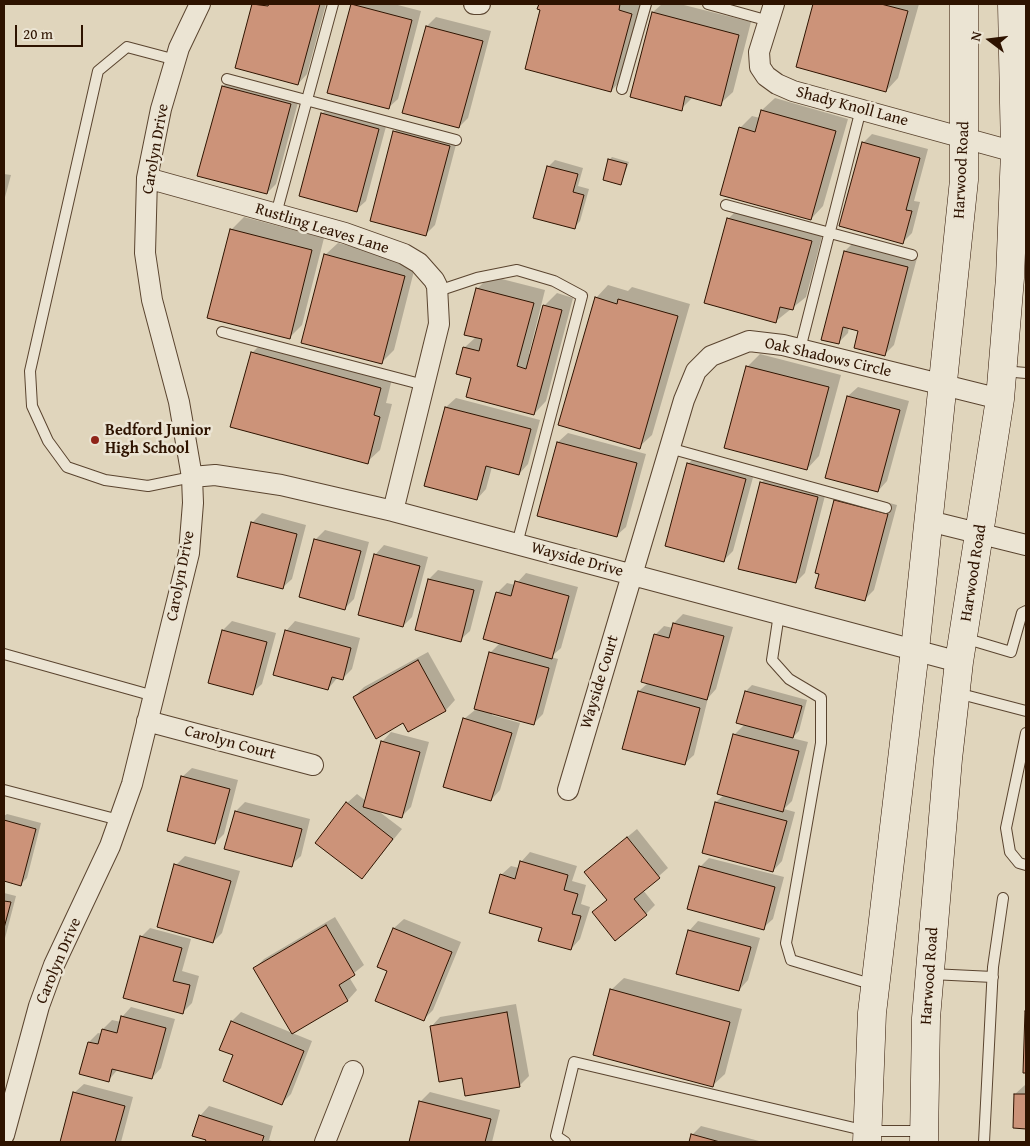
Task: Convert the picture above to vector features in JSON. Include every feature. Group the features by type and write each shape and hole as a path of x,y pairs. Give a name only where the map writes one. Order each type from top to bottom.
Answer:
{"main road":[{"name":"Harwood Road","path":"867,1136 875,985 915,650 964,180 964,4"},
{"name":"Harwood Road","path":"924,1137 926,1018 948,759 961,650 1000,399 1014,372 1010,278 1021,152 1021,79 1012,4"}],"street":[{"name":"Carolyn Drive","path":"4,1134 42,998 54,965 110,846 132,784 189,552 193,503 192,478 179,402 150,290 145,253 147,178 161,109 176,60 200,4"},
{"path":"474,4 480,4"},
{"name":"Shady Knoll Lane","path":"772,12 759,52 760,67 766,76 777,84 793,91 861,110 1021,152"},
{"name":"Rustling Leaves Lane","path":"147,178 345,233 404,254 419,263 434,280 438,291 439,324 393,511"},
{"name":"Oak Shadows Circle","path":"632,574 684,400 696,371 711,356 749,340 800,349 1000,399"},
{"name":"Wayside Drive","path":"192,478 215,475 281,485 393,511 915,650 961,650"},
{"path":"929,521 1026,545"},
{"name":"Wayside Court","path":"568,790 632,574"},
{"name":"Carolyn Court","path":"147,722 313,765"},
{"path":"325,1142 354,1071"}],"lane":[{"path":"276,214 334,4"},
{"path":"622,89 646,4"},
{"path":"708,4 772,12"},
{"path":"176,60 127,47 98,70 30,372 32,406 48,440 68,467 105,480 148,486 192,478"},
{"path":"227,79 456,140"},
{"path":"800,349 861,110"},
{"path":"726,205 912,255"},
{"path":"438,291 477,278 517,270 554,281 582,296 518,544"},
{"path":"222,332 424,385"},
{"path":"669,448 886,508"},
{"path":"961,650 1011,652 1022,614 1026,611"},
{"path":"778,614 772,660 790,679 822,698 821,743 786,943 791,960 875,985"},
{"path":"4,654 154,696"},
{"path":"956,693 1026,711"},
{"path":"1026,733 1006,828 1010,852 1019,863 1026,865"},
{"path":"4,790 119,820"},
{"path":"984,1142 993,977 1003,898"},
{"path":"930,974 993,977"},
{"path":"565,1142 556,1136 574,1062 867,1136 924,1137"}],"building":[{"path":"252,4 268,6 269,4 320,4 298,85 235,68"},
{"path":"351,4 412,20 389,109 327,93"},
{"path":"539,4 620,4 619,10 632,14 611,92 525,69 540,10 537,9"},
{"path":"813,4 881,4 908,11 886,92 796,67"},
{"path":"652,12 739,35 721,106 685,96 682,111 630,97"},
{"path":"426,26 483,41 459,128 402,113"},
{"path":"222,86 291,104 267,194 197,176"},
{"path":"761,110 836,131 811,220 720,195 739,127 755,132"},
{"path":"321,113 379,129 357,212 299,196"},
{"path":"393,131 450,146 426,236 370,221"},
{"path":"862,142 920,158 906,210 912,211 903,244 839,226"},
{"path":"608,159 627,164 621,185 603,180"},
{"path":"547,166 578,174 573,192 584,195 575,229 533,218"},
{"path":"727,218 812,241 793,310 780,307 776,323 704,303"},
{"path":"230,229 312,250 290,339 207,318"},
{"path":"844,251 908,267 885,356 854,348 858,331 843,327 839,344 821,340"},
{"path":"324,254 405,276 382,364 301,343"},
{"path":"476,288 534,303 517,366 526,369 543,305 562,310 534,415 466,397 471,378 456,374 463,347 479,351 482,339 464,335"},
{"path":"595,297 617,304 618,299 678,316 640,449 558,425"},
{"path":"251,352 381,388 374,415 380,417 368,464 230,427"},
{"path":"746,366 829,387 807,470 724,448"},
{"path":"847,396 900,410 878,492 825,478"},
{"path":"445,407 531,429 519,475 486,466 477,500 424,486"},
{"path":"557,442 637,463 617,537 537,516"},
{"path":"687,463 746,479 724,562 665,546"},
{"path":"760,482 818,497 796,583 738,569"},
{"path":"834,500 888,514 865,601 815,588 819,574 815,573"},
{"path":"251,522 297,534 283,589 237,577"},
{"path":"314,539 361,551 345,610 299,597"},
{"path":"374,554 420,566 403,627 358,615"},
{"path":"428,579 474,590 461,642 415,630"},
{"path":"515,581 569,596 552,659 483,639 496,592 511,596"},
{"path":"673,623 724,636 707,700 641,682 654,634 669,638"},
{"path":"222,630 267,642 253,695 208,683"},
{"path":"285,630 351,648 343,680 332,677 328,690 273,675"},
{"path":"489,652 549,668 534,725 474,709"},
{"path":"418,660 446,711 408,732 403,723 376,739 353,697"},
{"path":"638,691 700,708 685,765 622,749"},
{"path":"745,691 802,706 793,738 736,723"},
{"path":"463,718 512,733 491,801 443,787"},
{"path":"733,734 799,751 783,812 717,794"},
{"path":"381,741 420,752 402,818 363,807"},
{"path":"181,776 230,789 215,844 167,831"},
{"path":"346,802 393,839 362,879 315,843"},
{"path":"715,802 787,821 773,872 702,853"},
{"path":"235,811 302,829 292,867 224,849"},
{"path":"4,820 36,829 21,886 4,881"},
{"path":"627,837 660,878 634,899 647,915 615,941 592,912 607,900 584,872"},
{"path":"520,861 568,875 564,890 578,894 572,914 581,916 571,950 538,941 542,928 489,913 500,874 515,879"},
{"path":"174,864 231,881 213,943 157,927"},
{"path":"699,866 775,887 764,930 687,909"},
{"path":"4,901 11,902 4,928"},
{"path":"326,925 355,975 339,985 348,1001 292,1034 253,968"},
{"path":"393,928 452,952 424,1021 375,1001 387,971 377,967"},
{"path":"688,930 751,947 739,991 676,974"},
{"path":"140,936 182,948 173,981 190,985 183,1014 123,998"},
{"path":"610,989 730,1022 713,1087 593,1055"},
{"path":"1025,1011 1026,1073 1023,1073"},
{"path":"507,1012 520,1087 465,1096 462,1078 439,1082 430,1026"},
{"path":"121,1016 166,1028 152,1079 112,1069 109,1082 79,1074 88,1042 98,1044 102,1029 117,1033"},
{"path":"231,1021 304,1051 282,1105 223,1081 233,1055 219,1050"},
{"path":"73,1092 125,1106 115,1142 60,1142"},
{"path":"1014,1094 1026,1094 1026,1129 1013,1128"},
{"path":"419,1101 491,1119 485,1142 409,1142"},
{"path":"199,1115 264,1136 262,1142 205,1142 206,1140 192,1136"},
{"path":"691,1134 720,1142 689,1142"}],"place":[{"name":"Bedford Junior High School","path":"95,440"}]}
